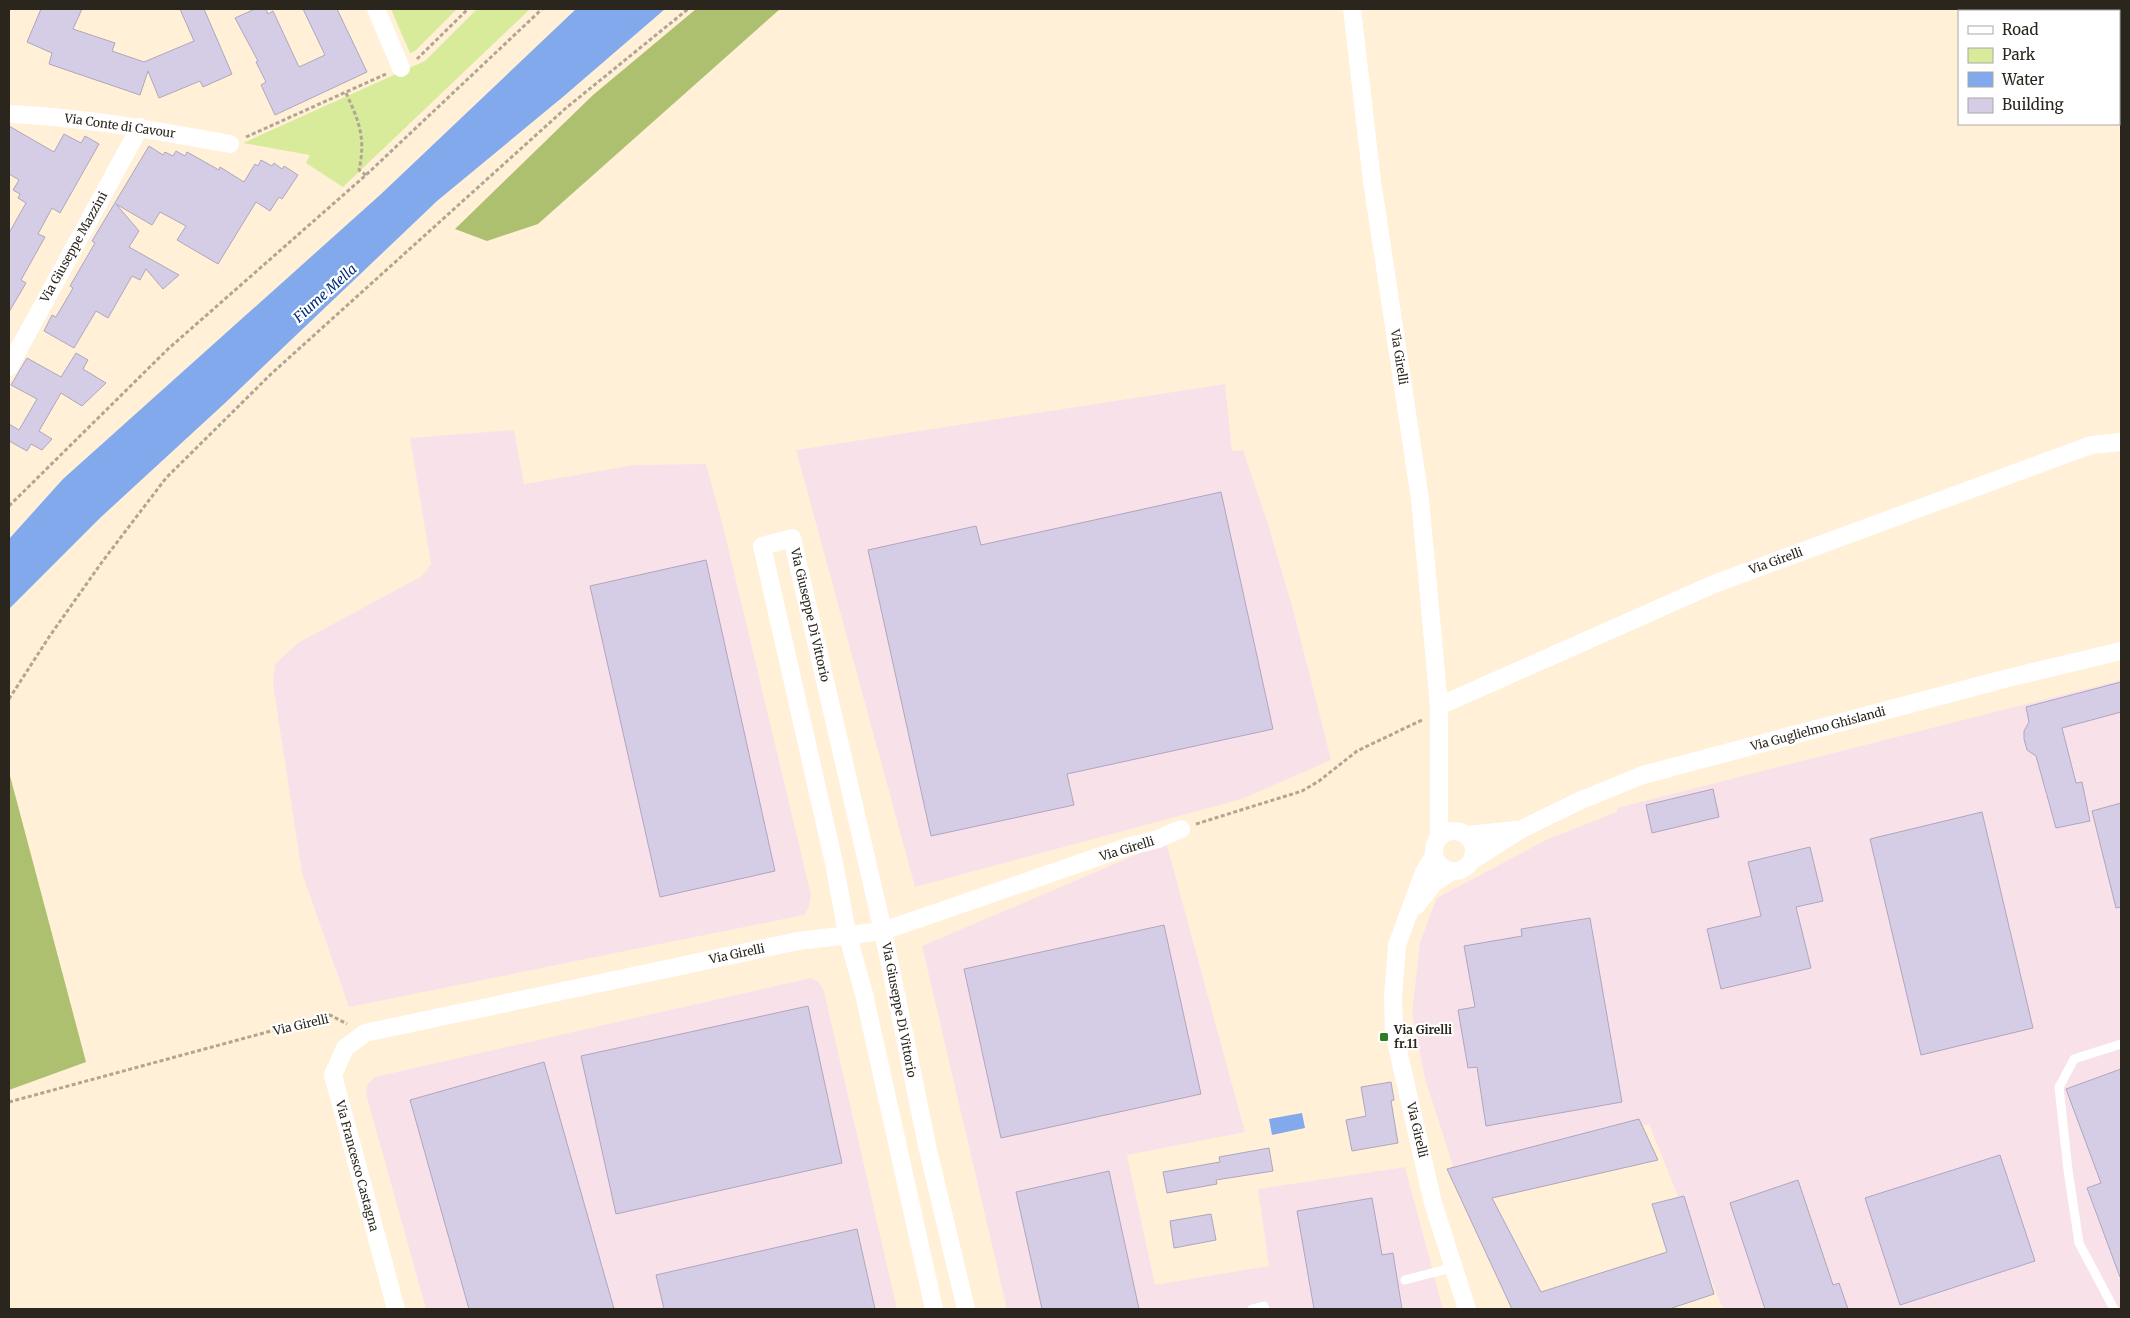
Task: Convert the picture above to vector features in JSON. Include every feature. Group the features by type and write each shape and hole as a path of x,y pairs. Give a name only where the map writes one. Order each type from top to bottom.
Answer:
{"street":[{"path":"376,9 401,68"},
{"name":"Via Girelli","path":"1352,9 1372,181 1420,499 1439,706 1439,838 1435,845 1434,856 1424,872 1397,945 1393,996 1394,1033 1433,1203 1467,1309"},
{"name":"Via Conte di Cavour","path":"9,114 39,115 140,128 230,144"},
{"name":"Via Giuseppe Mazzini","path":"9,367 140,128"},
{"name":"Via Girelli","path":"1439,706 1714,584 2091,445 2121,442"},
{"name":"Via Giuseppe Di Vittorio","path":"934,1309 864,994 847,933 834,864 762,546 792,538 883,931 928,1150 966,1309"},
{"name":"Via Guglielmo Ghislandi","path":"1474,859 1522,829 1579,801 1643,775 2004,679 2121,651"},
{"name":"Via Girelli","path":"365,1033 798,941 847,933 883,931 1128,847 1158,839 1181,828"},
{"name":"Via Guglielmo Ghislandi","path":"1467,835 1522,829"},
{"path":"1439,838 1447,832 1457,831 1467,835 1472,841 1475,850 1474,859"},
{"path":"1434,856 1442,868 1451,872"},
{"name":"Via Girelli","path":"1406,918 1434,883 1451,872 1458,872 1470,865 1474,859"},
{"name":"Via Francesco Castagna","path":"365,1033 345,1048 333,1075 396,1309"}],"lane":[{"path":"2114,1309 2079,1243 2068,1170 2059,1087 2074,1059 2121,1044"},
{"path":"1406,1280 1455,1267"},
{"path":"1252,1309 1264,1306 1265,1309"}],"path":[{"path":"230,144 401,68 418,58 468,9"},
{"path":"9,506 168,349 366,175 542,9"},
{"path":"9,699 96,570 166,478 271,374 536,134 685,10"},
{"path":"346,93 360,123 363,140 359,170 366,175"},
{"path":"1181,828 1302,791 1320,781 1357,751 1423,720 1439,706"},
{"name":"Via Girelli","path":"9,1102 330,1015 365,1033"}],"shaded area":[{"path":"1225,384 1232,451 1243,450 1267,521 1294,613 1331,760 1242,799 915,887 796,450"},
{"path":"514,430 524,484 635,465 706,464 723,526 811,895 809,907 804,915 349,1007 302,873 273,684 275,664 298,643 422,576 431,564 410,438"},
{"path":"2121,680 2121,1309 1723,1309 1649,1124 1455,1172 1425,1079 1412,1014 1420,942 1437,898 1548,839 1617,812 1617,808"},
{"path":"1166,842 1245,1132 1127,1155 1155,1285 1269,1266 1258,1189 1405,1167 1443,1309 1007,1309 922,946"},
{"path":"811,978 818,981 824,991 897,1309 426,1309 366,1094 367,1085 375,1077"}],"green space":[{"path":"391,9 457,9 415,51 410,53"},
{"path":"477,9 530,9 343,187 306,163 310,155 243,143 425,61"},
{"path":"696,9 780,9 538,224 487,241 455,229 593,95"},
{"path":"9,772 86,1062 9,1090"}],"water":[{"name":"Fiume Mella","path":"576,9 665,9 437,201 225,403 100,518 9,609 9,539 63,479 380,195"},
{"path":"1302,1113 1305,1128 1272,1135 1269,1119"}],"building":[{"path":"41,9 82,9 73,29 115,43 112,51 144,62 194,41 180,9 204,9 232,74 203,87 200,81 159,98 148,71 140,95 49,64 52,53 27,42"},
{"path":"255,9 266,9 268,14 273,11 299,67 325,55 303,9 337,9 367,72 275,115 261,85 266,82 256,62 258,61 235,18"},
{"path":"9,126 54,152 64,134 81,143 85,136 99,144 60,213 52,208 38,234 45,237 21,280 26,283 9,312 9,233 26,203 18,198 20,194 13,190 19,180 9,174"},
{"path":"149,146 163,155 165,152 173,156 176,151 185,156 187,152 219,170 220,167 244,182 255,164 258,166 261,160 272,166 274,163 282,169 284,166 298,175 282,199 279,197 270,211 256,202 218,264 177,240 186,226 160,212 152,225 116,204 139,231 129,247 179,275 163,289 146,269 140,280 132,276 108,318 96,311 74,348 44,331 52,315 56,317 73,288 70,286 95,243 92,241"},
{"path":"76,353 88,360 83,369 106,383 82,406 61,393 39,431 52,439 42,450 31,444 27,451 9,441 9,424 19,430 37,399 11,385 27,358 61,377"},
{"path":"1221,492 1273,729 1067,774 1074,805 931,836 868,550 976,526 981,545"},
{"path":"706,560 775,871 660,897 590,586"},
{"path":"2121,682 2121,712 2062,728 2076,783 2082,782 2090,821 2056,828 2036,756 2027,750 2024,739 2024,731 2029,722 2026,707"},
{"path":"1713,789 1719,817 1652,833 1646,805"},
{"path":"2121,803 2121,907 2116,908 2092,811"},
{"path":"1982,812 2033,1028 1921,1055 1870,839"},
{"path":"1810,847 1823,901 1796,907 1811,968 1721,989 1707,929 1761,916 1748,862"},
{"path":"1590,918 1622,1102 1486,1126 1477,1067 1468,1068 1458,1010 1475,1007 1464,946 1522,936 1521,929"},
{"path":"1164,925 1201,1094 1001,1138 964,969"},
{"path":"808,1006 842,1163 616,1214 581,1056"},
{"path":"544,1062 614,1309 469,1309 410,1100"},
{"path":"2121,1069 2120,1277 2087,1188 2101,1183 2066,1089"},
{"path":"1391,1082 1394,1100 1391,1101 1398,1143 1352,1151 1346,1120 1366,1116 1361,1087"},
{"path":"1639,1119 1658,1160 1492,1198 1541,1292 1667,1252 1652,1204 1684,1196 1714,1294 1669,1309 1512,1309 1447,1169"},
{"path":"1269,1148 1273,1171 1216,1180 1217,1184 1167,1193 1163,1172 1220,1162 1219,1157"},
{"path":"2000,1155 2035,1261 1900,1305 1865,1198"},
{"path":"1109,1171 1139,1309 1042,1309 1016,1192"},
{"path":"1798,1180 1833,1285 1839,1283 1848,1309 1765,1309 1730,1203"},
{"path":"1372,1198 1382,1255 1393,1253 1402,1309 1314,1309 1297,1211"},
{"path":"1211,1214 1216,1240 1174,1248 1170,1221"},
{"path":"857,1229 875,1309 664,1309 656,1275"}],"place":[{"name":"Via Girelli fr.11","path":"1384,1037"}]}
